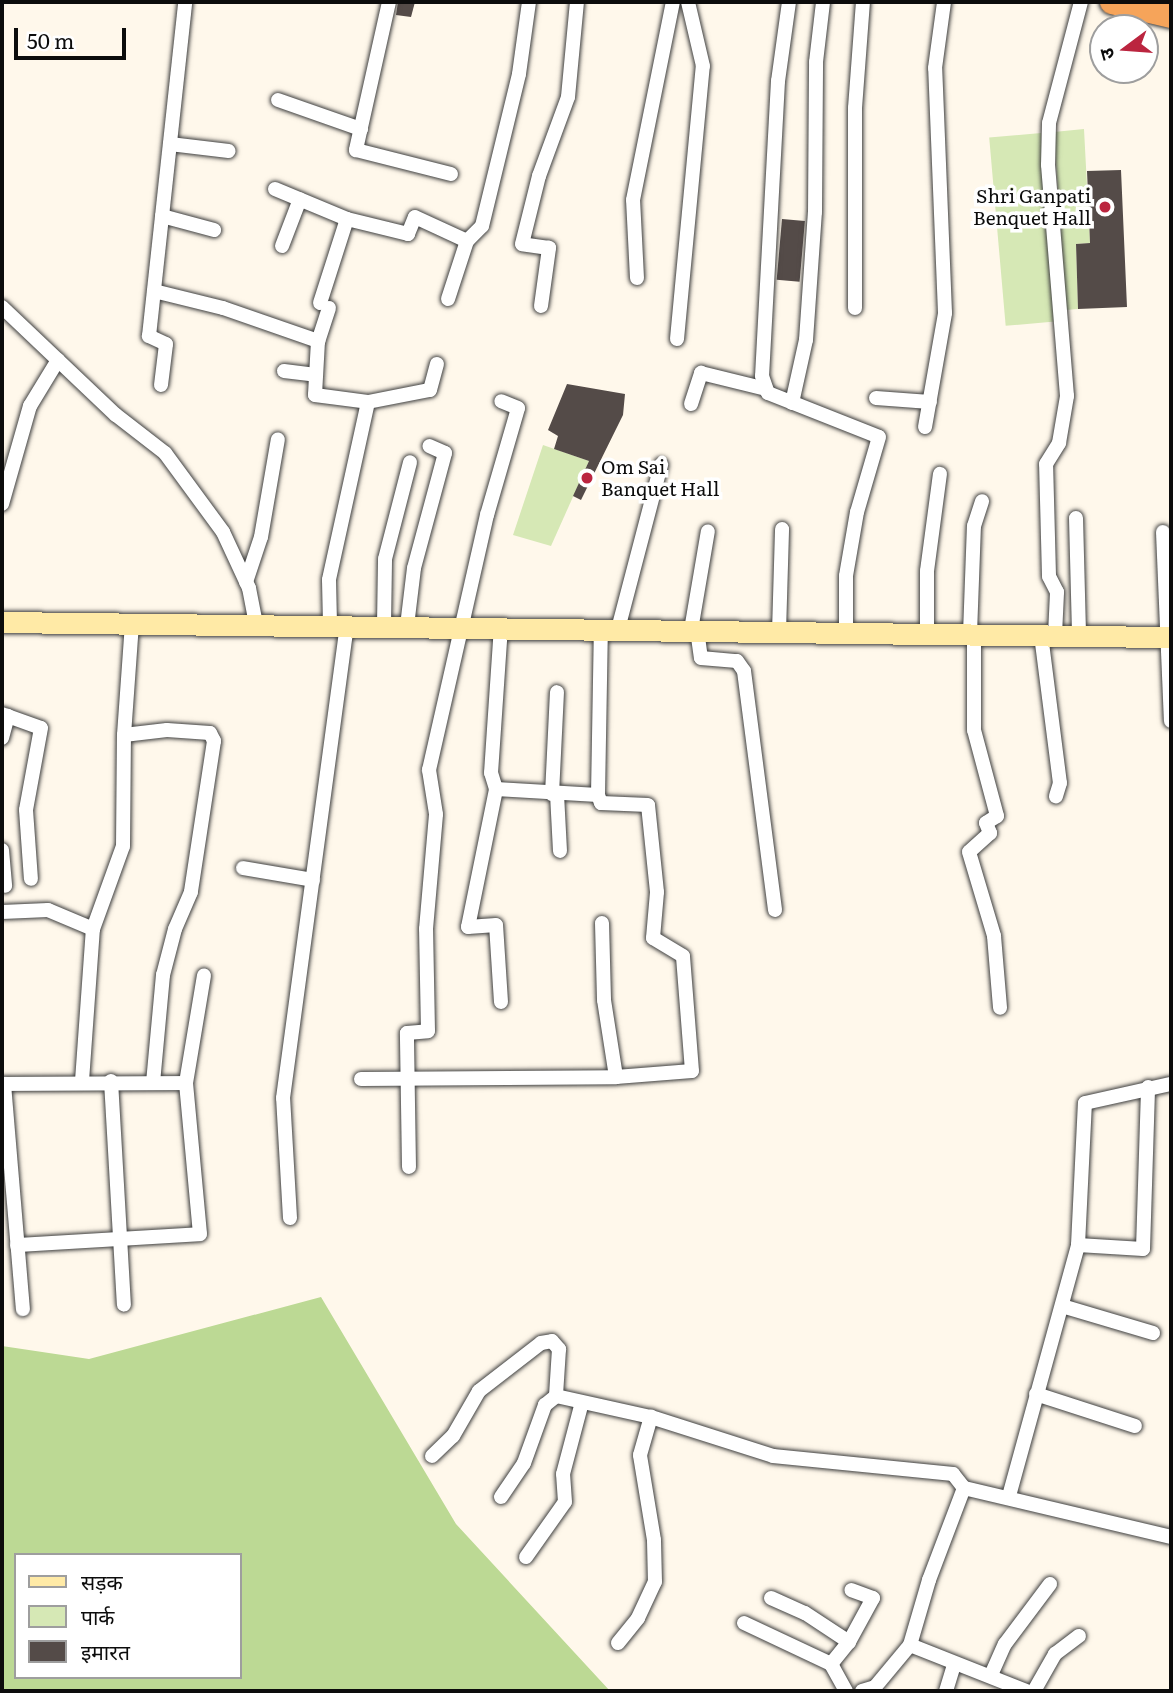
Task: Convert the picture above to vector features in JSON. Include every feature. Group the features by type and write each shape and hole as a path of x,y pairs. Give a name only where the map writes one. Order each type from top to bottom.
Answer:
{"highway":[{"path":"1112,2 1171,16"}],"main road":[{"path":"2,622 338,624 1169,637"}],"street":[{"path":"160,385 166,344 149,336 185,2"},
{"path":"390,2 356,150 451,174"},
{"path":"448,299 467,241 482,226 519,74 529,2"},
{"path":"541,306 549,247 522,244 539,176 568,97 577,2"},
{"path":"637,278 633,200 673,2"},
{"path":"677,339 703,66 688,2"},
{"path":"766,389 762,376 778,81 789,2"},
{"path":"792,403 806,340 815,212 816,62 823,2"},
{"path":"855,308 855,108 863,2"},
{"path":"925,427 945,313 935,68 944,2"},
{"path":"1056,796 1059,783 1048,635 1057,592 1049,576 1046,464 1059,443 1067,396 1048,155 1049,123 1081,2"},
{"path":"278,100 361,129"},
{"path":"170,145 229,151"},
{"path":"275,189 347,219 408,234 415,217 467,241"},
{"path":"282,246 300,200"},
{"path":"162,216 214,230"},
{"path":"347,219 318,341 314,395 368,402 430,390 437,365"},
{"path":"154,291 223,308 318,341"},
{"path":"2,307 116,415 165,453 223,532 246,582 256,624"},
{"path":"2,505 30,406 58,360"},
{"path":"284,371 316,375"},
{"path":"691,404 701,373 766,389 792,403 879,437 857,512 848,563 846,632"},
{"path":"876,398 930,402"},
{"path":"409,1167 407,1033 428,1031 426,925 436,814 429,769 487,515 518,408 501,401"},
{"path":"290,1218 283,1098 313,880 338,624 330,580 368,402"},
{"path":"246,582 261,537 278,439"},
{"path":"407,626 414,568 445,453 429,446"},
{"path":"384,625 385,559 410,462"},
{"path":"361,1079 616,1077 692,1071 682,956 653,938 657,892 648,806 601,803 598,795 609,629 661,465"},
{"path":"927,634 927,571 940,474"},
{"path":"982,501 974,526 974,730 997,816 986,823 990,833 969,852 994,936 1000,1008"},
{"path":"1076,518 1079,636"},
{"path":"779,632 782,529"},
{"path":"708,531 694,631 701,658 737,661 744,671 775,910"},
{"path":"1163,532 1171,721"},
{"path":"82,1081 93,929 122,846 124,736 132,623"},
{"path":"501,628 491,773 496,789 468,927 496,925 501,1002"},
{"path":"557,692 555,794 560,851"},
{"path":"2,738 5,715 41,729 26,810 31,879"},
{"path":"124,736 167,730 210,733 214,741 191,892 175,929 163,975 153,1082"},
{"path":"496,789 598,795"},
{"path":"2,850 5,886"},
{"path":"243,868 313,880"},
{"path":"2,912 48,910 93,929"},
{"path":"602,923 604,1000 616,1077"},
{"path":"11,1241 119,1242 201,1234 186,1083 204,976"},
{"path":"23,1309 11,1241 3,1084 82,1081 186,1083"},
{"path":"111,1081 124,1305"},
{"path":"1009,1496 1078,1245 1085,1103 1171,1084"},
{"path":"1078,1245 1143,1249 1148,1087"},
{"path":"1062,1306 1153,1333"},
{"path":"432,1457 453,1436 479,1391 541,1343 552,1341 559,1349 556,1396 545,1405 524,1463 500,1497"},
{"path":"1036,1394 1135,1426"},
{"path":"556,1396 650,1417 772,1457 953,1474 964,1488 1009,1496 1171,1537"},
{"path":"526,1557 565,1502 563,1474 582,1402"},
{"path":"618,1643 638,1618 655,1581 654,1540 639,1455 650,1417"},
{"path":"862,1691 874,1687 910,1645 929,1580 964,1488"},
{"path":"992,1675 1004,1644 1050,1584"},
{"path":"831,1664 849,1642 873,1598 851,1590"},
{"path":"771,1598 805,1612 849,1642"},
{"path":"744,1623 831,1664 846,1691"},
{"path":"1034,1691 1055,1654 1079,1636"},
{"path":"910,1645 954,1664 992,1675 1026,1691"},
{"path":"946,1691 954,1664"}],"green space":[{"path":"1084,129 1090,243 1076,244 1078,309 1066,310 1054,132"},
{"path":"1041,133 1057,321 1006,326 989,138"},
{"path":"543,445 589,461 551,546 513,535"},
{"path":"321,1297 456,1524 610,1691 2,1691 2,1346 89,1359"}],"building":[{"path":"398,2 415,2 411,17 396,15"},
{"name":"Shri Ganpati Benquet Hall","path":"1121,170 1127,307 1078,309 1076,244 1090,243 1087,171"},
{"path":"782,219 805,221 800,282 777,280"},
{"name":"Om Sai Banquet Hall","path":"567,384 625,394 623,415 581,500 573,496 589,461 554,449 558,436 548,430"}],"place":[{"name":"Shri Ganpati Benquet Hall","path":"1105,207"},
{"name":"Om Sai Banquet Hall","path":"587,478"}]}
